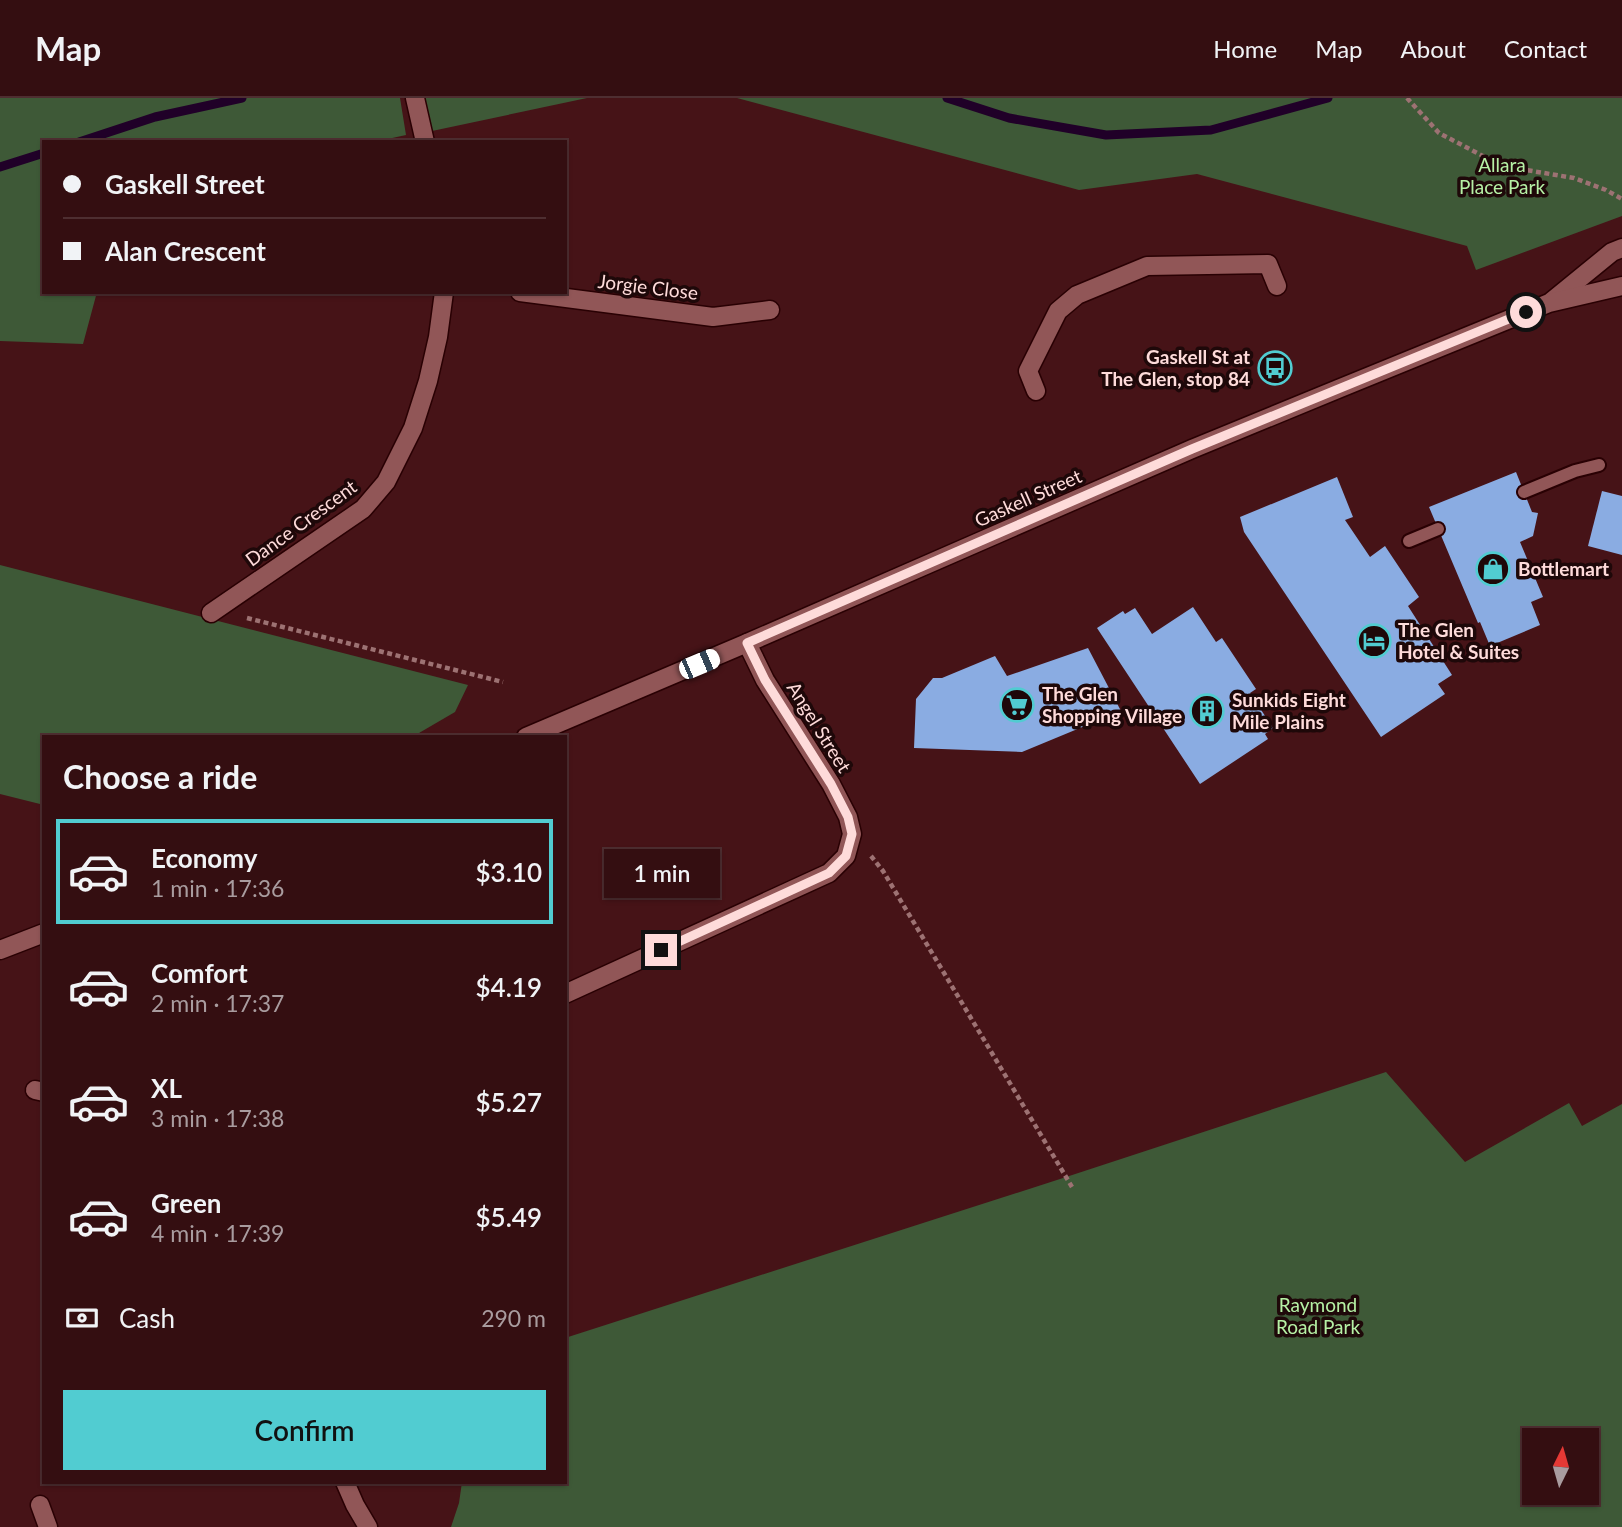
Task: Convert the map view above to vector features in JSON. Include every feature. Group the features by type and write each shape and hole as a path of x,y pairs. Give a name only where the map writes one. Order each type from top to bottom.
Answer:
{"street":[{"path":"415,98 425,140"},
{"name":"Gaskell Street","path":"1549,303 1612,252 1622,248"},
{"path":"1036,391 1028,371 1058,311 1077,295 1147,266 1268,264 1277,286"},
{"name":"Gaskell Street","path":"531,735 1192,449 1549,303 1622,286"},
{"name":"Dance Crescent","path":"211,613 363,509 386,482 413,428 428,381 444,294"},
{"name":"Jorgie Close","path":"535,294 713,317 770,310"},
{"name":"Angel Street","path":"747,643 765,680 831,784 848,817 852,834"},
{"path":"567,993 829,873 846,856 852,834"},
{"path":"0,950 42,934"},
{"path":"346,1484 368,1527"},
{"path":"40,1505 48,1527"}],"lane":[{"path":"1524,492 1575,471 1599,465"},
{"path":"1409,541 1438,528"}],"path":[{"path":"1408,99 1439,133 1502,166 1574,178 1622,199"},
{"path":"211,613 255,619 503,682"},
{"path":"852,834 883,871 1072,1187"}],"green space":[{"path":"0,98 400,98 406,135 383,140 42,140 42,294 96,294 83,344 0,341"},
{"path":"424,98 587,98 432,131"},
{"name":"Allara Place Park","path":"737,98 1622,98 1622,216 1476,270 1467,246 1197,174 1079,190"},
{"path":"0,565 468,685 455,712 414,735 42,735 42,804 0,794"},
{"name":"Raymond Road Park","path":"1386,1072 1465,1162 1569,1103 1582,1126 1622,1104 1622,1527 451,1527 462,1484 567,1484 567,1337"}],"building":[{"name":"Bottlemart","path":"1516,472 1532,512 1538,513 1533,536 1520,542 1543,597 1531,602 1540,625 1490,646 1429,507"},
{"name":"The Glen Hotel & Suites","path":"1337,477 1353,517 1345,520 1370,557 1385,546 1419,597 1408,606 1452,675 1438,684 1445,694 1381,737 1244,532 1240,517"},
{"path":"1602,491 1622,496 1622,555 1588,546"},
{"name":"Sunkids Eight Mile Plains","path":"1193,607 1216,642 1222,638 1256,689 1250,693 1273,728 1265,734 1268,739 1200,784 1097,628 1123,611 1125,614 1135,608 1152,634"},
{"name":"The Glen Shopping Village","path":"1088,648 1121,711 1022,752 914,748 916,699 933,678 942,678 995,656 1007,676"}],"waterway":[{"path":"85,140 155,117 242,98"},
{"path":"947,98 1009,118 1106,135 1211,130 1328,98"},
{"path":"0,167 42,154"}],"place":[{"name":"Gaskell St at The Glen, stop 84","path":"1275,368"},
{"name":"Bottlemart","path":"1493,569"},
{"name":"The Glen Hotel & Suites","path":"1374,641"},
{"name":"The Glen Shopping Village","path":"1017,705"},
{"name":"Sunkids Eight Mile Plains","path":"1207,711"}],"route":[{"path":"661,950 829,873 846,856 852,834 848,817 831,784 765,680 747,643 1192,449 1526,312"}]}
